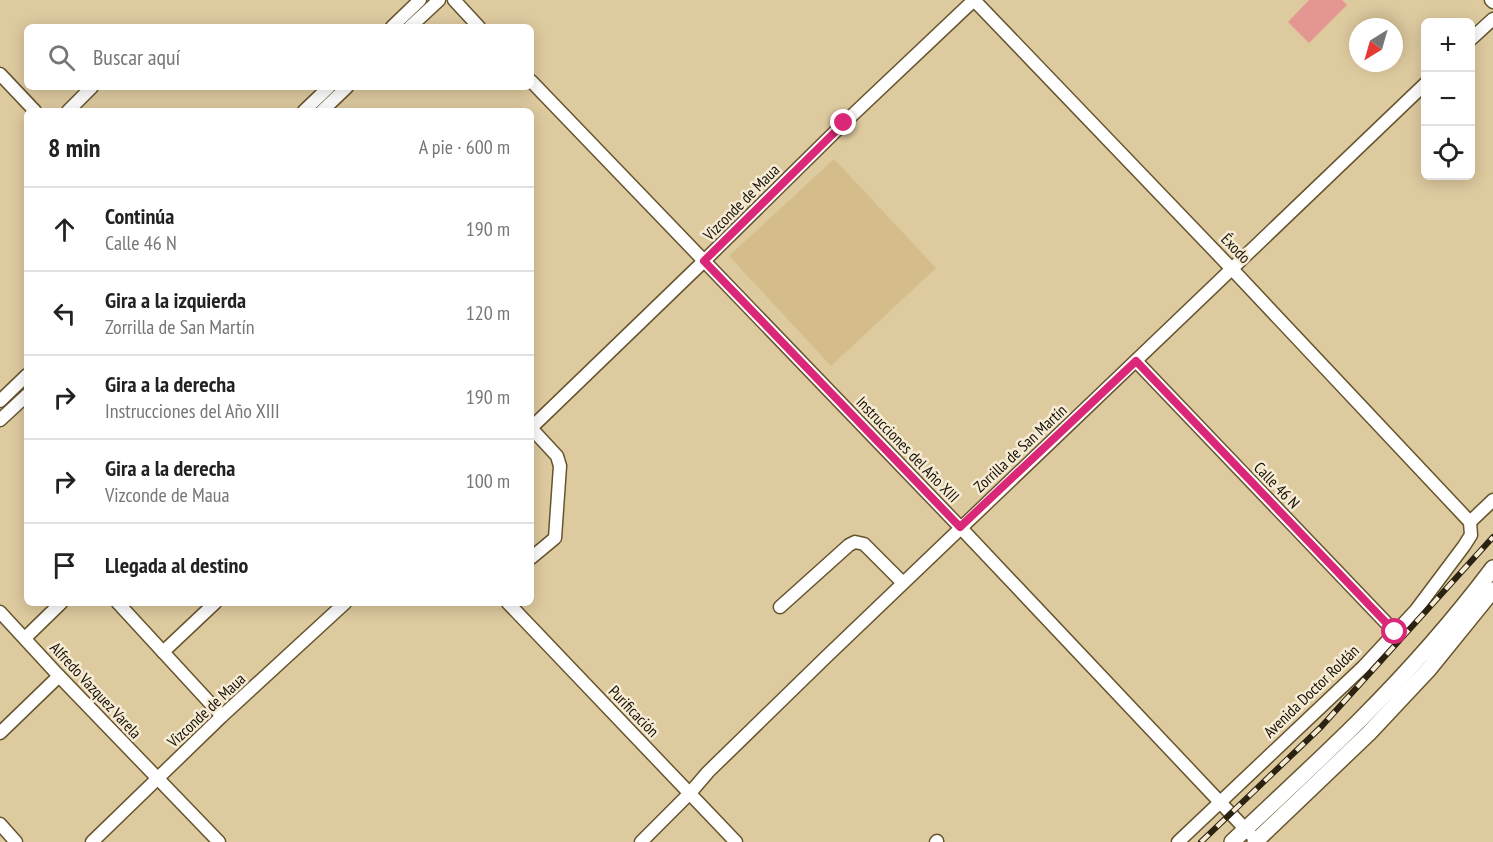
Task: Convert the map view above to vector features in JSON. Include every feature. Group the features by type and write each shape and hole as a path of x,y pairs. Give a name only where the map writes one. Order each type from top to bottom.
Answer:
{"street":[{"path":"395,24 420,0"},
{"path":"413,24 439,0"},
{"path":"454,0 477,24"},
{"name":"Vizconde de Maua","path":"534,425 844,123 974,0"},
{"name":"Éxodo","path":"974,0 1233,268 1470,522"},
{"path":"1475,35 1493,19"},
{"path":"0,74 32,108"},
{"name":"Instrucciones del Año XIII","path":"534,84 960,527 1257,842"},
{"name":"Zorrilla de San Martín","path":"642,842 708,772 960,527 1421,87"},
{"path":"71,108 89,90"},
{"path":"307,108 326,90"},
{"path":"325,108 344,90"},
{"name":"Calle 46 N","path":"1136,361 1395,632"},
{"path":"0,401 24,378"},
{"path":"0,420 24,398"},
{"path":"534,431 557,456 560,470 555,538 534,556"},
{"path":"1470,522 1493,500"},
{"name":"Avenida Doctor Roldán","path":"1178,842 1363,667 1416,610 1471,535 1470,522"},
{"path":"780,608 849,544 855,542 864,544 903,583"},
{"path":"1232,842 1360,720 1473,595 1493,568"},
{"path":"1257,842 1369,733 1429,669 1493,590"},
{"path":"25,638 58,606"},
{"path":"121,606 222,716"},
{"path":"163,652 212,606"},
{"name":"Vizconde de Maua","path":"92,842 222,716 342,606"},
{"name":"Purificación","path":"511,606 736,842"},
{"name":"Alfredo Vazquez Varela","path":"0,612 219,842"},
{"path":"0,733 59,676"},
{"path":"0,825 16,842"}],"shaded area":[{"path":"1309,0 1342,0 1347,5 1309,43 1288,22"},
{"path":"834,159 936,268 831,366 729,256"}],"railway":[{"path":"1201,842 1321,727 1493,537"}],"route":[{"path":"844,123 704,261 960,527 1136,361 1395,632"}]}
